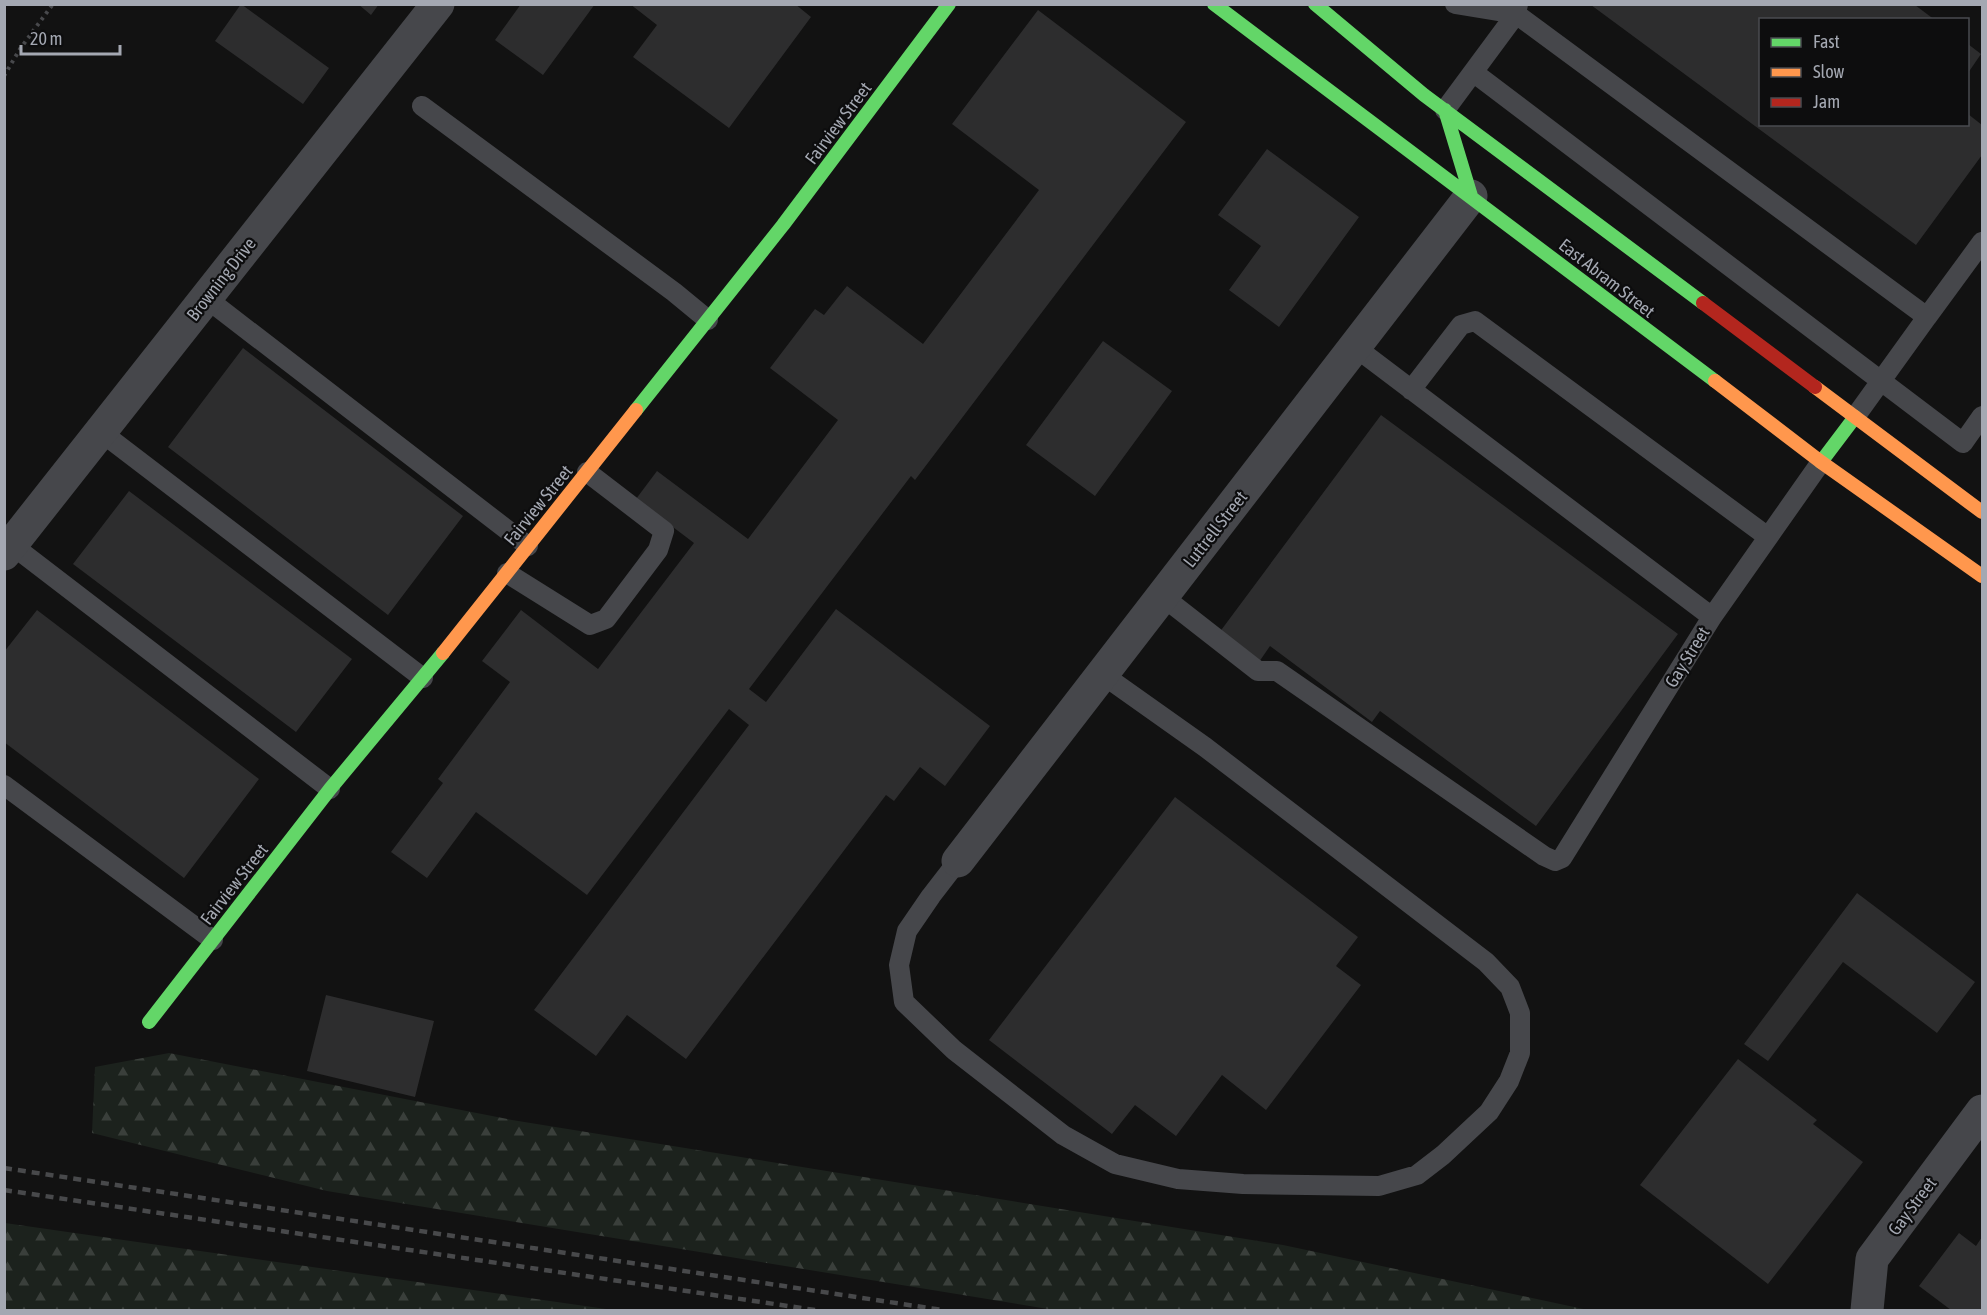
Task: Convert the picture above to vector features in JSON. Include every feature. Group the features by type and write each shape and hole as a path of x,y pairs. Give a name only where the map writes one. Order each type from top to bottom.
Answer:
{"main road":[{"name":"Fairview Street","path":"149,1022 330,789 423,678 783,225 949,4"},
{"name":"East Abram Street","path":"1214,4 1821,462 1983,576"},
{"name":"East Abram Street","path":"1315,4 1424,95 1983,512"},
{"path":"1445,110 1471,196"},
{"path":"1821,462 1855,417"}],"street":[{"name":"Browning Drive","path":"8,549 438,4"},
{"name":"Luttrell Street","path":"958,861 1471,196"},
{"name":"Gay Street","path":"1868,1311 1872,1259 1983,1111"}],"lane":[{"path":"1455,4 1517,9 1927,316"},
{"path":"1445,110 1517,9"},
{"path":"1473,72 1963,443 1983,416"},
{"path":"422,106 674,291 708,320"},
{"path":"1855,417 1983,242"},
{"path":"206,298 528,546"},
{"path":"1411,390 1461,325 1475,321 1768,537"},
{"path":"1355,347 1713,617"},
{"path":"101,432 423,678"},
{"name":"Gay Street","path":"1162,596 1258,671 1276,671 1544,856 1555,861 1562,858 1713,617 1821,462"},
{"path":"507,573 590,625 606,619 658,550 664,531 587,472"},
{"path":"8,549 330,789"},
{"path":"958,861 907,931 899,965 904,1002 954,1050 1063,1135 1115,1164 1178,1179 1243,1184 1379,1186 1417,1175 1443,1155 1489,1112 1509,1081 1520,1053 1520,1013 1510,987 1486,962 1407,904 1205,747 1102,674"},
{"path":"4,784 213,940"}],"path":[{"path":"4,76 52,4"}],"green space":[{"path":"169,1053 512,1120 1283,1245 1588,1310 1054,1310 327,1191 92,1133 95,1067"},
{"path":"5,1223 613,1310 5,1310"}],"building":[{"path":"241,4 329,68 303,104 215,41"},
{"path":"358,4 379,4 371,15"},
{"path":"521,4 595,4 543,75 495,40"},
{"path":"630,4 795,4 811,17 729,128 633,57 657,25"},
{"path":"1591,5 1915,5 1932,18 1759,18 1759,126 1969,126 1969,115 1982,125 1982,155 1916,245"},
{"path":"1038,10 1186,122 915,480 911,476 749,689 766,702 836,609 990,726 945,786 920,767 894,801 886,795 686,1059 627,1015 596,1056 534,1010 749,725 729,709 587,895 476,812 427,878 391,852 443,783 438,779 510,682 482,661 521,610 598,669 694,543 636,499 657,471 748,539 838,420 770,368 815,309 824,315 847,286 923,344 1039,190 952,124"},
{"path":"1969,45 1981,54 1969,72"},
{"path":"1267,149 1359,217 1279,327 1229,290 1261,246 1218,215"},
{"path":"1103,341 1172,391 1095,496 1026,445"},
{"path":"243,348 463,516 388,615 168,447"},
{"path":"1381,415 1678,634 1536,826 1380,711 1372,722 1270,646 1259,662 1219,633"},
{"path":"129,491 352,659 296,732 73,564"},
{"path":"37,610 259,779 184,878 4,742 4,652"},
{"path":"1175,797 1358,937 1336,966 1361,985 1266,1110 1222,1075 1176,1136 1135,1105 1112,1134 989,1040"},
{"path":"1857,893 1975,982 1937,1033 1843,962 1768,1061 1744,1044"},
{"path":"326,995 434,1021 415,1097 307,1071"},
{"path":"1738,1059 1817,1120 1813,1124 1863,1162 1768,1284 1640,1185"},
{"path":"1959,1233 1976,1246 1982,1237 1982,1310 1951,1310 1919,1286"}],"railway":[{"path":"4,1168 942,1310"},
{"path":"4,1190 815,1310"}],"traffic: fast":[{"path":"636,410 783,225 949,4"},
{"path":"1214,4 1715,381"},
{"path":"1315,4 1424,95 1703,303"},
{"path":"1445,110 1471,196"},
{"path":"1821,462 1855,417"},
{"path":"149,1022 330,789 443,653"}],"traffic: slow":[{"path":"1715,381 1821,462 1982,576"},
{"path":"1815,387 1982,512"},
{"path":"443,653 636,410"}],"traffic: jam":[{"path":"1703,303 1815,387"}]}
